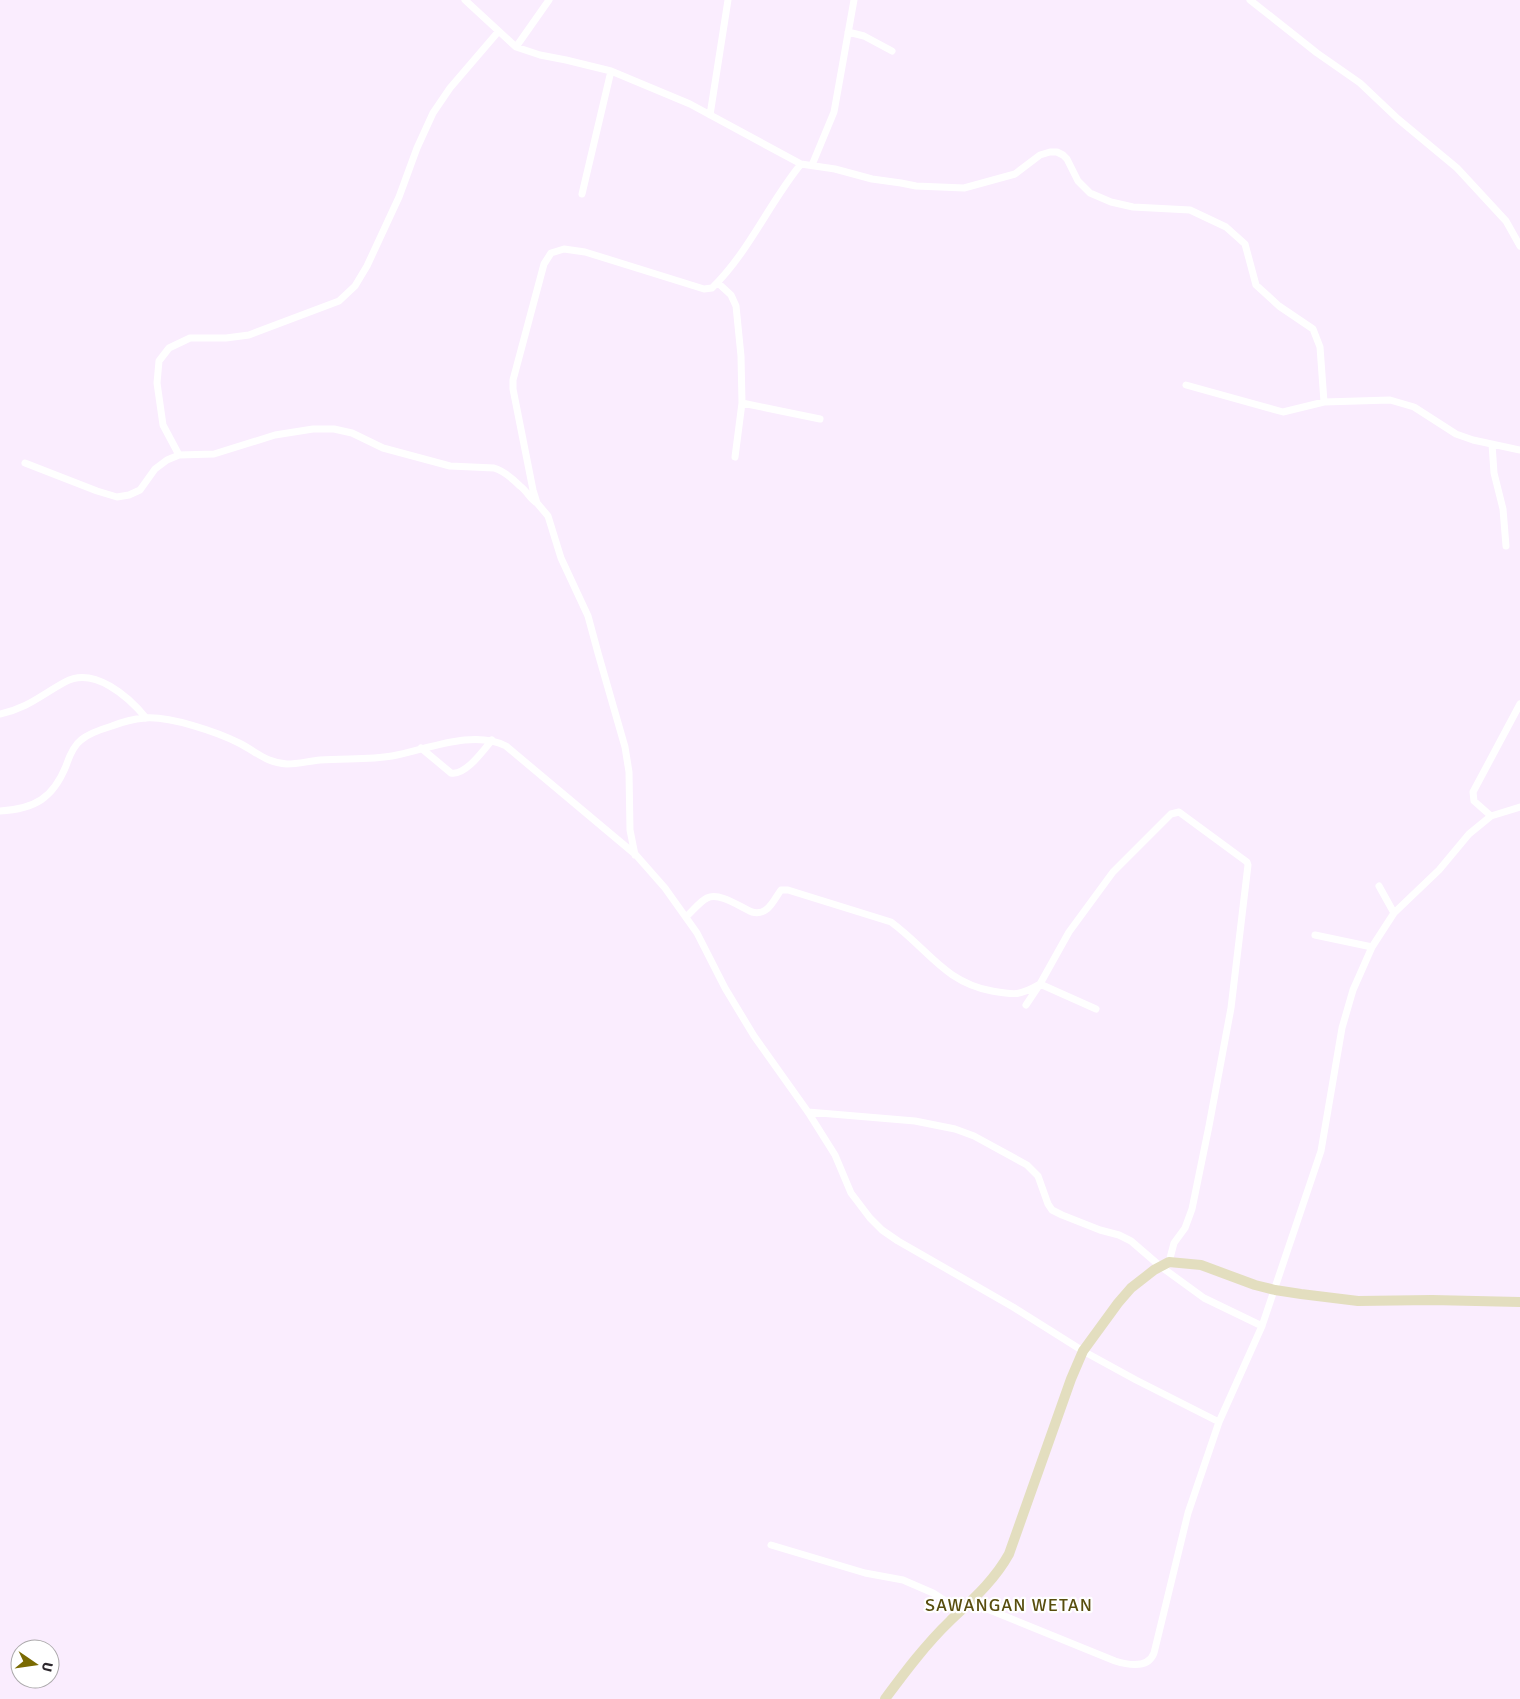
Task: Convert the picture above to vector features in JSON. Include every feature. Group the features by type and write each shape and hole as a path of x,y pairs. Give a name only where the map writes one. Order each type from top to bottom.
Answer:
{"street":[{"path":"465,0 516,47 540,55 611,71 690,104 801,164 916,186 964,188 1015,174 1040,155 1057,152 1064,154 1078,181 1090,193 1111,202 1133,207 1190,210 1226,227 1245,244 1256,285 1279,306 1313,329 1320,348 1324,402"},
{"path":"516,47 549,0"},
{"path":"710,115 728,0"},
{"path":"812,165 834,112 854,0"},
{"path":"1250,0 1317,53 1360,83 1398,119 1457,168 1506,221 1520,246"},
{"path":"179,455 163,425 157,383 159,361 169,348 190,338 226,338 249,335 338,301 356,286 399,197 416,148 434,113 450,88 498,32"},
{"path":"848,32 864,36 892,51"},
{"path":"582,194 611,71"},
{"path":"537,503 512,380 544,264 550,253 564,249 585,252 704,289 712,288 745,248 790,177 801,164"},
{"path":"718,282 731,294 736,306 741,356 742,403 735,457"},
{"path":"1186,385 1283,412 1324,402 1390,400 1414,407 1456,434 1473,440 1520,450"},
{"path":"742,403 820,419"},
{"path":"25,463 117,497 129,495 140,490 155,469 167,460 179,455 214,454 276,435 313,429 334,429 352,433 384,448 450,466 494,468 500,470 521,486 548,516 561,558 588,616 625,747 629,772 630,830 636,855"},
{"path":"1492,444 1494,473 1503,509 1506,546"},
{"path":"0,714 15,711 32,703 66,681 81,678 108,684 123,694 146,718"},
{"path":"1491,816 1474,801 1473,792 1520,704"},
{"path":"0,811 22,809 46,797 57,784 72,752 81,740 111,726 146,718 163,719 201,729 238,743 264,759 289,764 320,760 392,756 421,748 469,740 492,740 506,746 636,855 660,882 697,933 725,988 750,1030 808,1112 835,1155 851,1193 859,1206 882,1230 1083,1351 1220,1422"},
{"path":"421,748 451,773 455,774 464,770 492,740"},
{"path":"970,1602 1107,1658 1128,1664 1140,1664 1149,1661 1154,1652 1188,1512 1220,1422 1262,1326 1321,1151 1342,1028 1353,990 1372,948 1394,913 1439,870 1469,834 1491,816 1520,807"},
{"path":"1026,1005 1069,932 1113,872 1171,814 1179,812 1248,863 1231,1008 1191,1214 1185,1228 1174,1243 1165,1264"},
{"path":"1379,886 1394,913"},
{"path":"686,917 706,898 714,896 752,912 763,912 767,910 781,890 788,890 891,922 904,931 944,970 960,981 976,988 1011,994 1024,993 1040,984"},
{"path":"1315,935 1372,948"},
{"path":"1040,984 1096,1009"},
{"path":"808,1112 915,1121 955,1129 974,1136 1027,1165 1038,1176 1052,1210 1131,1241 1165,1264 1204,1298 1262,1326"},
{"path":"885,1699 908,1668 949,1622 986,1586 1004,1564 1083,1351 1132,1288 1154,1270 1165,1264 1201,1265 1275,1290 1358,1301 1520,1302"},
{"path":"771,1545 865,1573 903,1580 933,1593 961,1611"}],"district":[{"name":"SAWANGAN WETAN","path":"1009,1605"}]}
